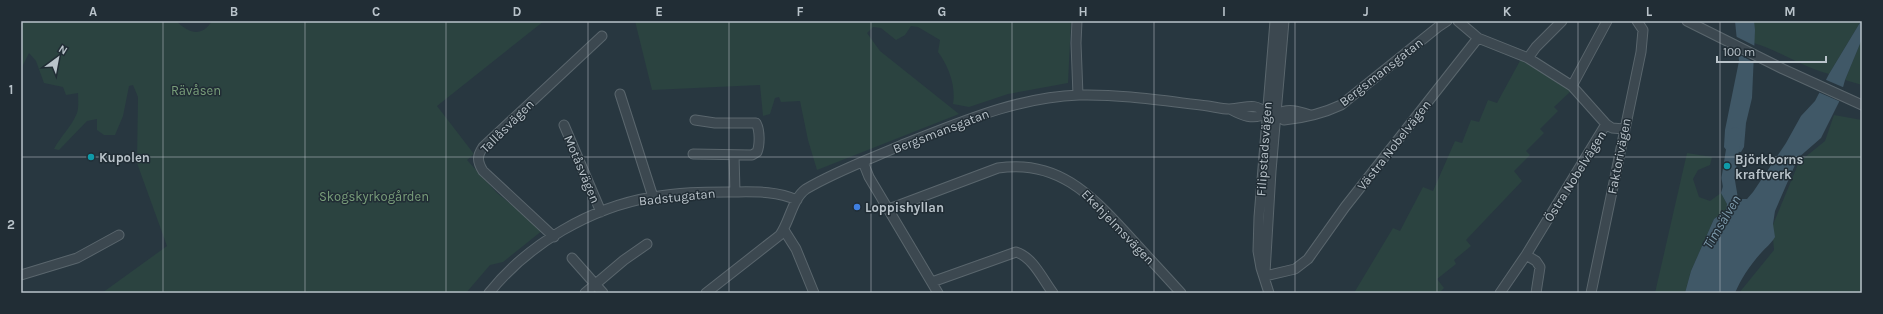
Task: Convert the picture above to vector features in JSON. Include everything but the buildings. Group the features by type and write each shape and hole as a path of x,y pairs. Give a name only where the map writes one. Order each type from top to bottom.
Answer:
{"street":[{"path":"1077,21 1076,43 1078,95"},
{"name":"Filipstadsvägen","path":"1270,293 1261,268 1258,252 1266,113 1275,21"},
{"name":"Filipstadsvägen","path":"1265,276 1271,171 1284,21"},
{"name":"Bergsmansgatan","path":"706,293 775,239 784,230 797,200 806,188 863,162 1004,108 1042,100 1078,95 1153,99 1230,109 1254,106 1260,107 1266,113 1277,114 1284,120 1302,118 1331,110 1341,105 1447,21"},
{"path":"1458,21 1478,38 1528,58 1572,86 1607,21"},
{"path":"1528,58 1536,47 1562,21"},
{"name":"Faktorivägen","path":"1591,293 1642,39 1643,30 1637,21"},
{"path":"1687,21 1756,57 1862,105"},
{"name":"Tallåsvägen","path":"554,237 483,171 478,163 478,154 483,147 602,36"},
{"name":"Västra Nobelvägen","path":"1265,276 1295,269 1308,259 1345,207 1478,38"},
{"name":"Östra Nobelvägen","path":"1500,293 1526,254 1606,124 1572,86"},
{"path":"620,94 653,197"},
{"path":"693,154 752,155 757,152 759,148 758,127 756,123 715,123 694,120"},
{"path":"1606,124 1612,128 1624,129"},
{"name":"Motåsvägen","path":"564,125 601,212"},
{"path":"734,155 735,192"},
{"path":"863,162 869,177 938,293"},
{"name":"Ekehjelmsvägen","path":"889,209 998,168 1026,166 1056,174 1072,182 1097,201 1181,293"},
{"name":"Badstugatan","path":"489,293 517,262 533,249 601,212 628,202 653,197 700,192 774,192 797,200"},
{"path":"784,230 796,249 814,293"},
{"path":"21,275 77,258 119,235"},
{"path":"585,293 624,260 647,244"},
{"path":"932,282 1016,252 1023,254 1029,259 1053,293"},
{"path":"1526,254 1540,266 1536,293"},
{"path":"572,258 603,293"}],"green space":[{"path":"21,21 176,21 190,31 199,32 204,30 212,21 544,21 437,106 474,154 467,160 497,193 543,230 503,262 490,265 466,293 102,293 167,246 137,163 138,97 133,85 129,86 123,116 115,135 104,135 97,130 97,119 87,121 59,150 54,149 77,113 78,93 66,95 63,87 44,83 36,61 29,53 21,69"},
{"path":"635,21 1071,21 1068,83 1008,94 969,107 953,104 954,97 951,77 938,52 940,40 918,27 911,26 905,35 896,40 881,28 873,27 867,33 880,51 959,114 817,170 808,140 800,101 781,102 779,97 775,98 770,114 763,116 760,85 652,90"},
{"path":"1754,21 1861,21 1829,74 1754,43"},
{"path":"1862,39 1862,85 1845,80"},
{"path":"1521,59 1549,75 1571,91 1554,107 1558,111 1540,129 1544,133 1526,151 1530,155 1514,171 1522,181 1466,240 1471,246 1454,260 1456,264 1437,279 1444,288 1439,293 1354,293 1393,228 1400,231 1423,187 1433,191 1455,141 1462,143 1471,120 1479,122 1488,100 1497,103"},
{"path":"1834,115 1862,120 1862,293 1739,293 1774,250 1772,227 1799,162 1825,141"},
{"path":"1687,153 1712,157 1710,165 1698,170 1693,179 1699,197 1710,201 1721,193 1727,204 1726,210 1714,219 1691,271 1685,293 1655,293"}],"water":[{"path":"1735,21 1754,21 1755,30 1752,98 1746,123 1744,147 1741,152 1727,151 1724,147 1725,130 1739,61"},
{"name":"Timsälven","path":"1861,21 1862,39 1845,80 1839,102 1821,138 1798,158 1775,211 1773,224 1775,237 1750,267 1735,293 1685,293 1691,271 1714,219 1726,210 1727,204 1721,193 1725,179 1731,180 1732,189 1736,189 1737,199 1747,199 1786,143 1801,116 1815,101 1829,74"}],"pier":[{"path":"1735,36 1755,46 1755,63 1736,53"},
{"path":"1824,79 1845,88 1841,102 1818,92"}],"waterway":[{"name":"Timsälven","path":"1731,196 1728,178 1735,134"}],"place":[{"name":"Kupolen","path":"91,157"},
{"name":"Björkborns kraftverk","path":"1727,166"},
{"name":"Loppishyllan","path":"857,207"}],"park label":[{"name":"Rävåsen","path":"196,90"},
{"name":"Skogskyrkogården","path":"374,196"}]}
